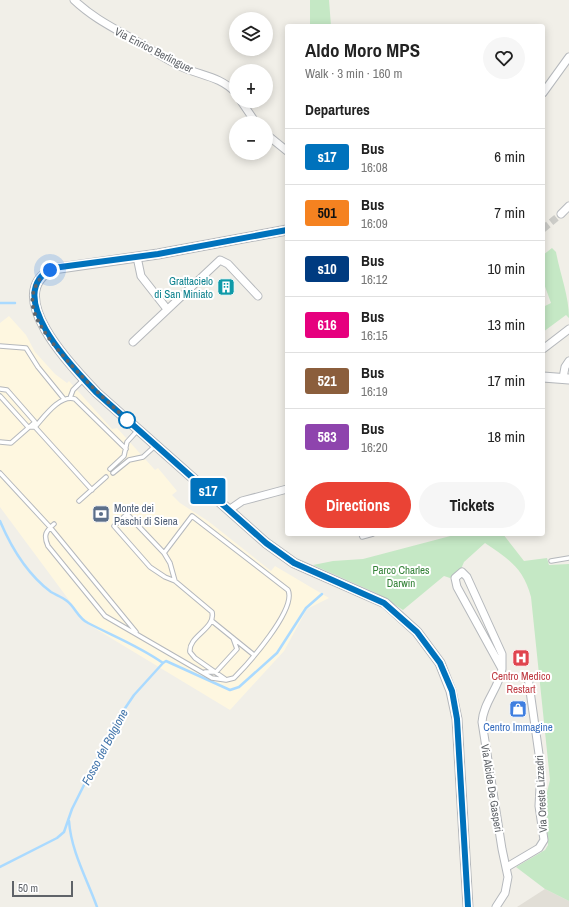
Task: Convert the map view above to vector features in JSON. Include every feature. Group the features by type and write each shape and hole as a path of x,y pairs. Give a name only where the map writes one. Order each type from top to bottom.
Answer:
{"street":[{"name":"Via Enrico Berlinguer","path":"74,0 83,9 111,28 186,68 212,76 224,82 229,87"},
{"path":"545,90 569,57"},
{"path":"273,140 285,149"},
{"path":"561,214 569,206"},
{"path":"285,230 137,257 57,268 46,273 36,284 32,301 36,316 54,343 84,379 138,430 266,543 288,559 370,596 390,607 417,632 440,663 452,691 457,719 468,907"},
{"path":"137,257 141,276 167,309"},
{"path":"133,342 220,260 228,264 258,296"},
{"path":"545,347 569,329"},
{"path":"545,377 566,378 565,366 569,361"},
{"path":"229,510 242,501 285,490"},
{"name":"Via Alcide De Gasperi","path":"496,907 506,890 508,877 502,849 482,722 483,713 498,682 502,669 502,654 467,577 464,573 460,573 455,578 457,586 502,669"},
{"name":"Via Oreste Lizzadri","path":"507,867 539,848 544,840 540,809 541,768 528,677"}],"lane":[{"path":"0,346 26,348 35,363 64,399"},
{"path":"70,398 73,390 84,379"},
{"path":"0,389 6,390 35,422 35,427 92,490"},
{"path":"0,396 28,428"},
{"path":"28,428 35,427 64,399 70,398 79,401 126,449"},
{"path":"0,442 11,443 35,422"},
{"path":"110,469 124,456 127,442 138,430"},
{"path":"114,472 129,460 143,457 156,445"},
{"path":"0,472 50,527 138,635"},
{"path":"79,501 106,477"},
{"path":"175,581 170,563 164,553 128,514 114,526 150,567 165,578 175,581 211,611 212,621 190,648 195,658 226,680"},
{"path":"54,524 45,534 48,546 101,613 115,623 212,678 226,680 234,678 254,655 287,610 290,597 288,590 192,516 164,553"},
{"path":"551,561 569,558"},
{"path":"212,621 254,655"},
{"path":"203,672 216,672 236,651 237,646 233,638"}],"shaded area":[{"name":"Monte dei Paschi di Siena","path":"9,316 26,335 35,352 55,374 67,383 69,381 112,429 117,428 155,470 158,468 177,491 172,495 180,503 208,521 271,571 275,566 329,598 307,609 284,651 230,710 86,623 0,507 0,323"},
{"path":"545,889 569,901 569,907 517,907"}],"green space":[{"path":"310,0 329,0 331,24 310,24"},
{"path":"552,248 556,252 566,293 569,318 566,315 545,331 545,306 551,303 545,286 545,253"},
{"name":"Parco Charles Darwin","path":"450,536 505,536 524,561 547,558 549,565 569,564 569,901 545,889 516,867 545,850 548,845 545,800 550,780 531,597 524,578 508,559 485,543 464,562 461,569 450,578 444,576 403,610 376,593 313,565 333,561 363,559"}],"waterway":[{"path":"0,303 15,303"},
{"path":"0,521 9,541 21,560 42,585 67,601 85,621 135,646 163,663"},
{"name":"Fosso del Bolgione","path":"0,867 57,838 64,832 72,809 115,723 134,695 163,663 166,661 230,690 239,687 277,653 306,608 322,594"},
{"path":"69,821 70,832 76,854 97,907"}],"tunnel":[{"path":"545,227 561,214"}],"bus line":[{"name":"s17","path":"285,230 183,250 53,268 42,276 36,284 32,306 39,322 50,338 76,371 97,393 266,543 294,563 341,582 384,603 396,611 417,632 432,651 440,663 452,691 457,719 468,907"}],"place":[{"name":"Grattacielo di San Miniato","path":"226,287"},
{"name":"Monte dei Paschi di Siena","path":"101,514"},
{"name":"Centro Medico Restart","path":"521,658"},
{"name":"Centro Immagine","path":"518,709"}],"route":[{"path":"50,270 42,276 36,284 32,301 32,306 36,316 50,338 76,371 97,393 128,421 127,420"}]}
